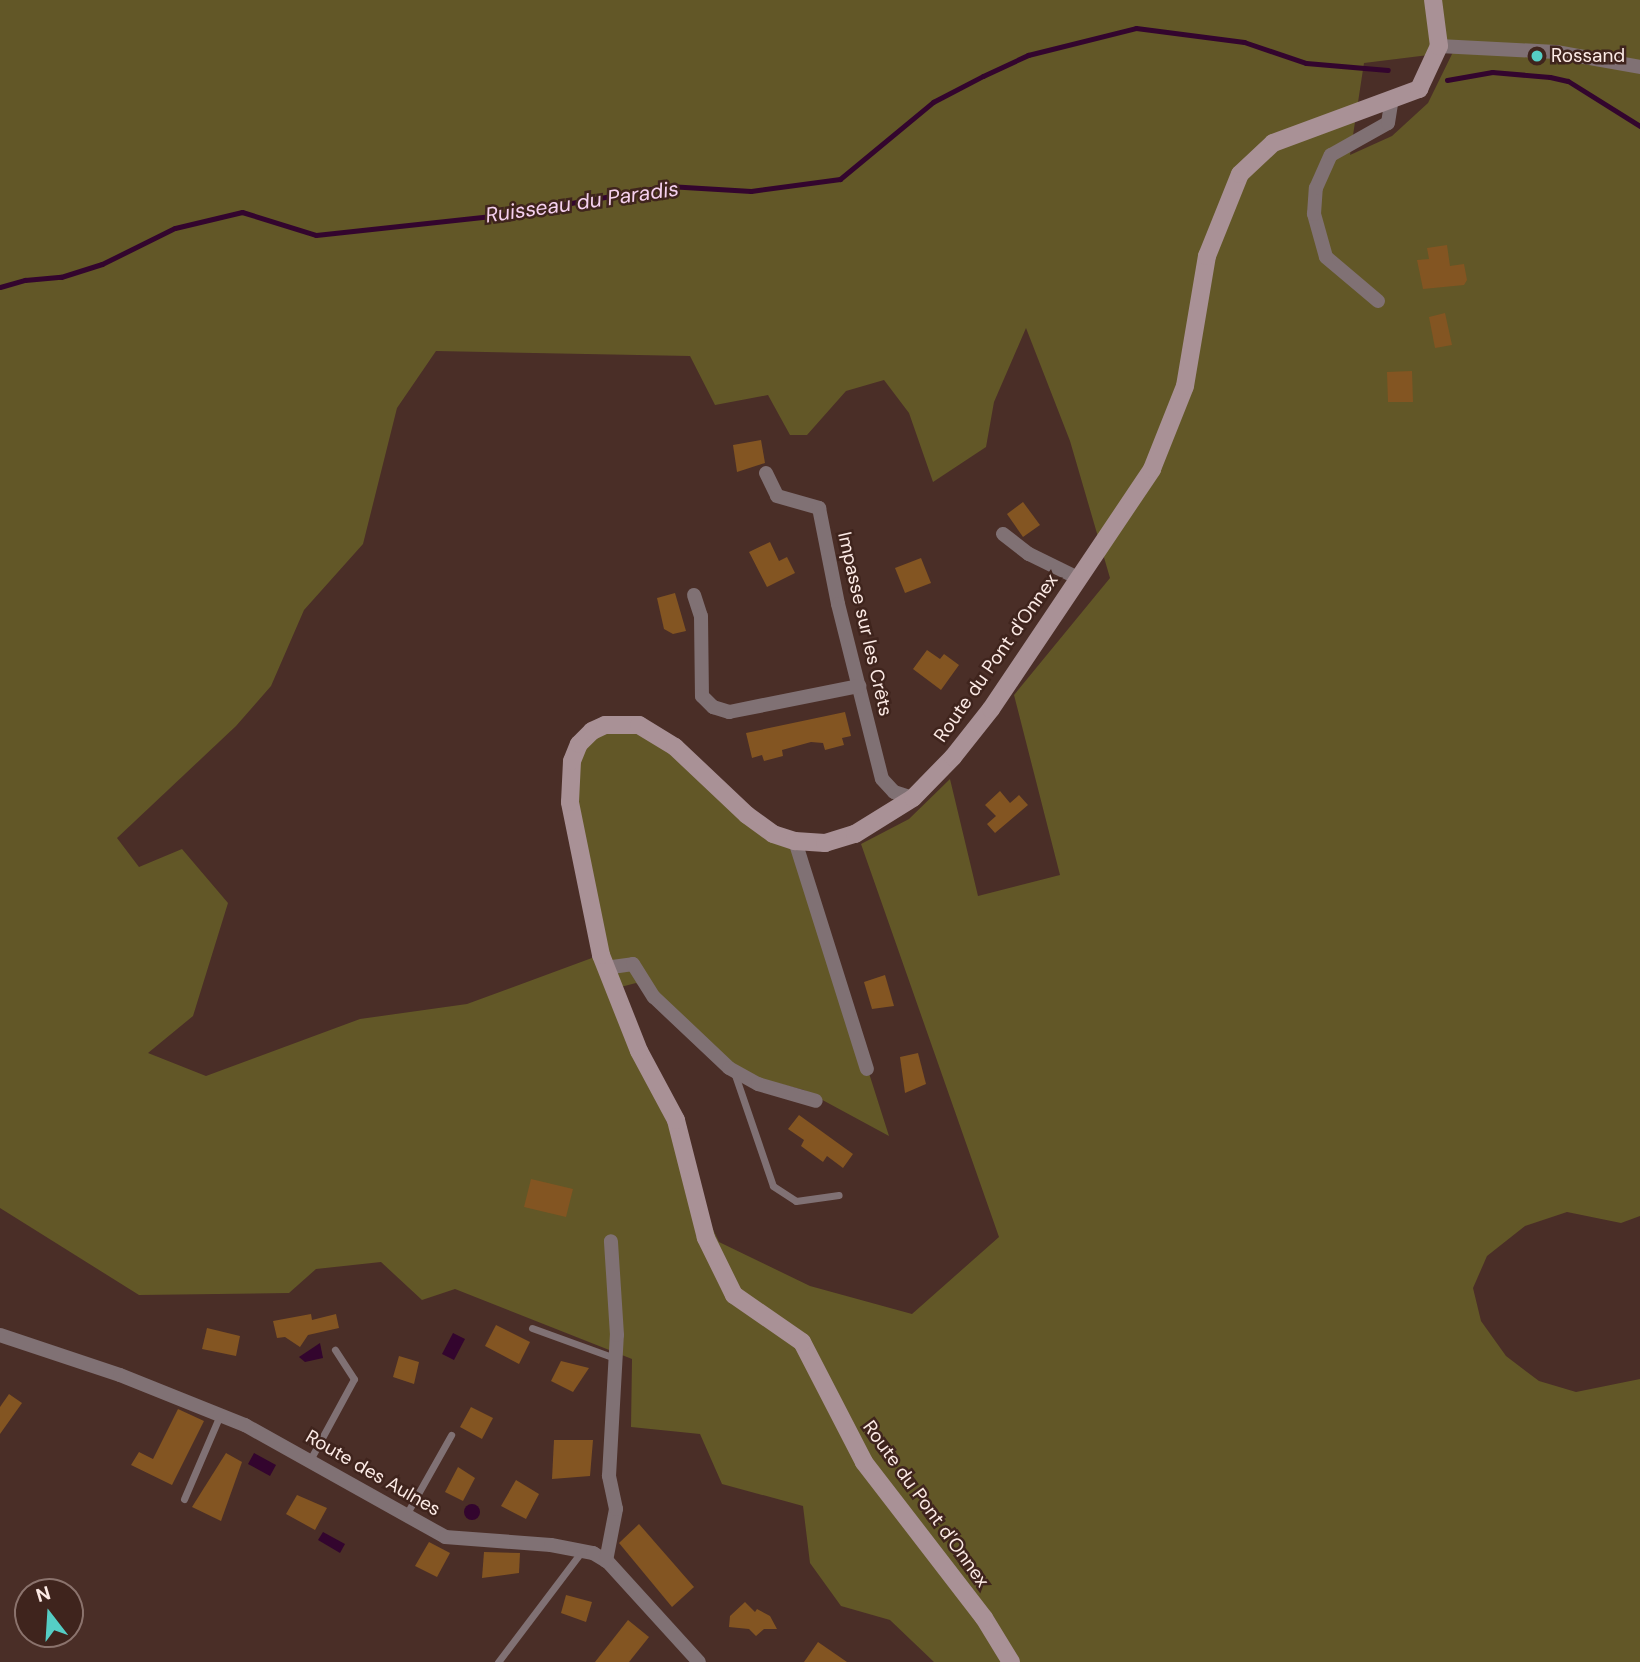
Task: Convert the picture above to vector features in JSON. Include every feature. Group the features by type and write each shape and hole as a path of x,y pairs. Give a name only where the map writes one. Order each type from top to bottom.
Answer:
{"street":[{"path":"1433,0 1439,46 1556,52 1640,67"},
{"name":"Route du Pont d'Onnex","path":"1011,1662 984,1618 864,1462 802,1342 734,1295 706,1238 676,1120 639,1051 605,968 569,784 579,744 592,731 621,723 658,733 747,816 773,834 795,841 825,843 855,834 913,798 953,757 990,709 1138,493 1168,434 1193,351 1207,256 1240,174 1273,143 1319,123 1391,103 1419,89 1439,46"},
{"path":"1378,301 1326,257 1314,214 1316,188 1331,155 1388,123 1391,103"},
{"name":"Impasse sur les Crêts","path":"766,473 777,496 819,508 882,779 894,792 913,798"},
{"path":"1003,534 1029,554 1079,578"},
{"path":"694,595 701,616 702,696 713,707 729,712 859,686"},
{"path":"795,841 867,1069"},
{"path":"605,968 633,964 654,997 734,1071 758,1084 816,1101"},
{"path":"606,1561 616,1509 609,1476 615,1358 611,1241"},
{"name":"Route des Aulnes","path":"0,1335 221,1415 310,1460 445,1537 467,1542 583,1550 606,1561 699,1662"}],"lane":[{"path":"734,1071 773,1186 796,1201 839,1195"},
{"path":"532,1328 615,1358"},
{"path":"310,1460 354,1379 335,1350"},
{"path":"184,1499 221,1415"},
{"path":"407,1515 451,1435"},
{"path":"498,1662 583,1550"}],"shaded area":[{"path":"0,0 1640,0 1640,1216 1621,1223 1567,1212 1525,1226 1487,1256 1473,1288 1481,1321 1506,1356 1539,1381 1576,1392 1640,1379 1640,1662 934,1662 890,1620 841,1606 810,1563 803,1506 722,1484 700,1434 631,1427 632,1359 455,1289 422,1300 381,1262 316,1269 289,1293 139,1295 0,1208","holes":["1453,52 1428,103 1392,136 1350,155 1364,63","1026,328 1070,441 1110,578 1014,695 1060,875 978,896 950,779 909,819 861,844 999,1237 912,1314 810,1286 719,1242 697,1196 613,989 636,983 745,1075 804,1090 889,1136 795,841 719,792 639,725 592,731 569,784 600,955 467,1004 360,1019 206,1076 148,1053 193,1016 228,903 182,849 139,867 117,838 236,726 271,686 304,610 363,544 397,408 436,351 690,356 715,405 768,395 790,435 807,435 846,391 884,380 909,413 933,482 986,447 994,402"]},
{"path":"453,1333 465,1339 454,1360 442,1354"},
{"path":"320,1343 323,1358 305,1362 299,1357"},
{"path":"254,1453 276,1465 270,1476 248,1464"},
{"path":"472,1504 478,1506 478,1518 472,1520 466,1518 464,1512 466,1506"},
{"path":"323,1532 345,1544 340,1553 318,1540"}],"building":[{"path":"1447,245 1450,266 1464,264 1467,280 1464,285 1423,289 1417,260 1429,259 1427,248"},
{"path":"1445,313 1452,345 1435,348 1429,317"},
{"path":"1412,371 1413,402 1388,402 1387,372"},
{"path":"761,440 765,463 737,472 733,445"},
{"path":"1023,502 1040,525 1023,537 1007,514"},
{"path":"770,542 779,561 787,557 795,573 767,587 749,552"},
{"path":"921,558 931,583 905,593 895,568"},
{"path":"675,593 686,631 673,634 664,629 657,598"},
{"path":"927,650 940,659 944,654 959,665 941,690 913,669"},
{"path":"845,712 851,736 842,738 844,745 825,750 823,743 811,742 782,750 783,756 764,761 762,755 752,758 746,733"},
{"path":"1000,791 1010,803 1019,795 1028,805 995,833 987,824 996,816 985,805"},
{"path":"885,975 894,1006 872,1009 864,982"},
{"path":"918,1053 926,1084 905,1093 900,1057"},
{"path":"799,1115 853,1154 843,1168 827,1156 823,1162 801,1146 804,1140 788,1129"},
{"path":"531,1179 573,1189 566,1217 524,1207"},
{"path":"311,1314 312,1320 336,1314 339,1328 308,1335 300,1347 285,1337 277,1338 273,1321"},
{"path":"496,1325 530,1342 519,1364 485,1346"},
{"path":"207,1328 240,1336 236,1356 202,1349"},
{"path":"399,1356 419,1362 414,1384 393,1377"},
{"path":"561,1361 589,1368 573,1392 551,1381"},
{"path":"9,1394 22,1403 0,1434 0,1407"},
{"path":"471,1407 493,1418 482,1439 460,1427"},
{"path":"178,1409 204,1421 172,1485 131,1465 139,1452 153,1459"},
{"path":"554,1440 593,1440 590,1476 552,1479"},
{"path":"226,1453 242,1462 221,1521 192,1507"},
{"path":"458,1467 475,1478 463,1501 445,1492"},
{"path":"516,1480 539,1494 526,1519 501,1506"},
{"path":"297,1495 327,1508 315,1530 286,1514"},
{"path":"639,1524 694,1587 672,1607 619,1543"},
{"path":"429,1542 450,1553 437,1577 415,1566"},
{"path":"484,1552 520,1553 519,1573 482,1578"},
{"path":"566,1595 592,1602 586,1622 561,1613"},
{"path":"745,1602 755,1612 757,1609 770,1616 777,1629 764,1629 756,1636 749,1629 729,1627 730,1616"},
{"path":"628,1620 649,1637 629,1662 595,1662"},
{"path":"818,1642 847,1662 804,1662"}],"waterway":[{"name":"Ruisseau du Paradis","path":"0,287 25,280 61,277 102,264 175,228 242,212 316,235 508,214 668,186 751,191 840,179 933,102 983,76 1028,55 1136,28 1244,42 1306,63 1388,70"},
{"name":"Ruisseau du Paradis","path":"1447,80 1492,72 1568,81 1640,126"}],"place":[{"name":"Rossand","path":"1537,56"}]}
